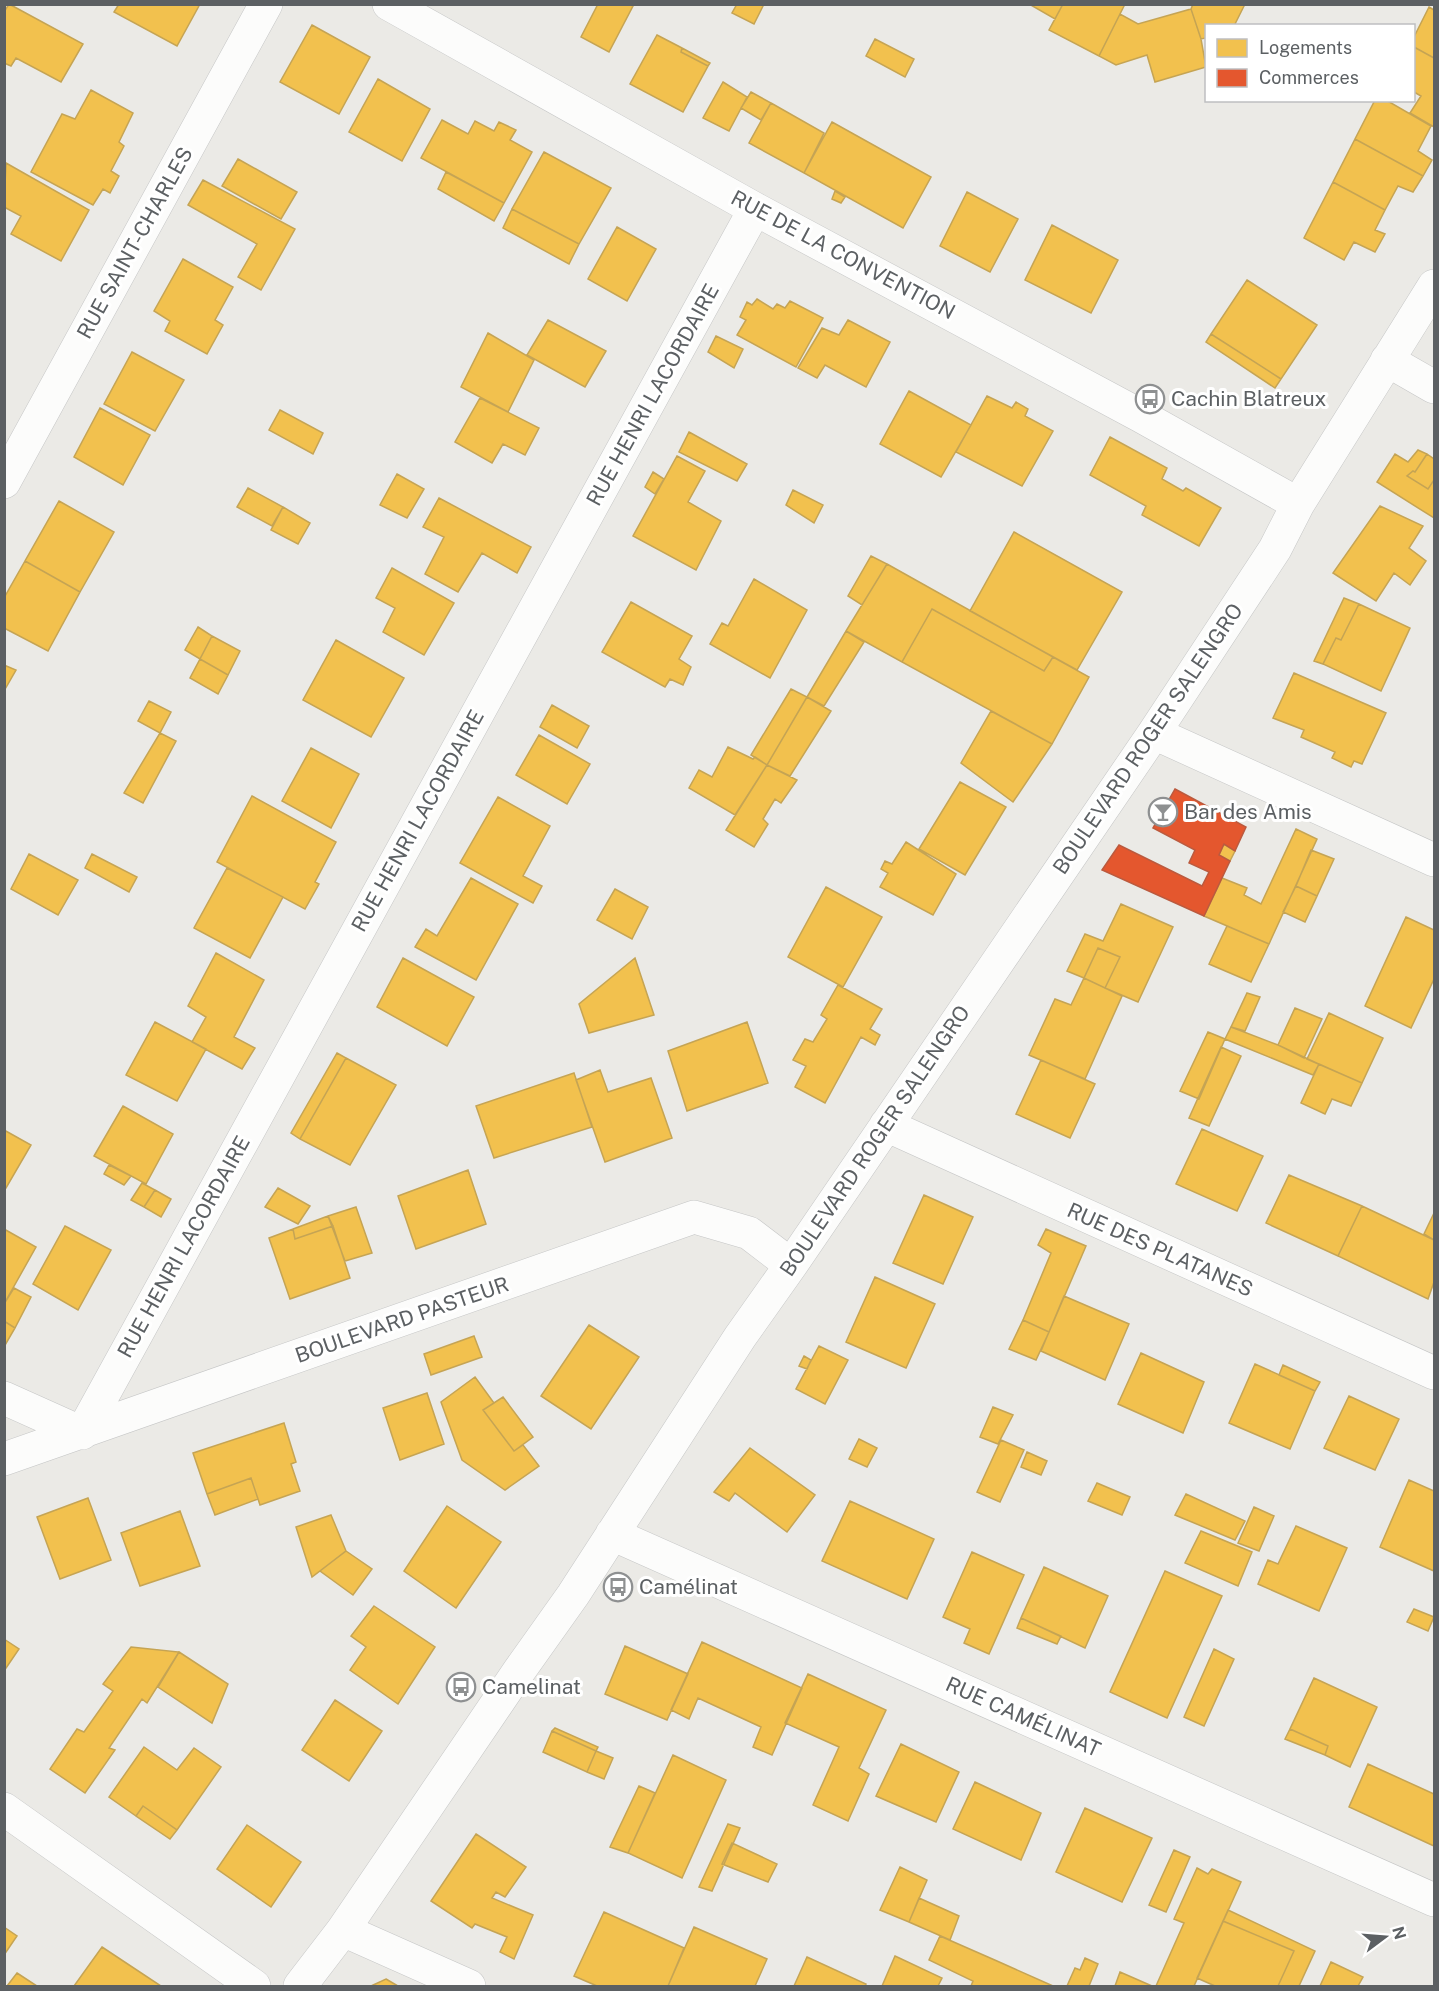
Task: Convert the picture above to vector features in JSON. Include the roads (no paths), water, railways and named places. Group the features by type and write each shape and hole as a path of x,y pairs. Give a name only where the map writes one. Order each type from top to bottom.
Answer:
{"street":[{"name":"RUE SAINT-CHARLES","path":"4,483 266,4"},
{"name":"RUE DE LA CONVENTION","path":"389,4 755,209 1141,416 1298,504"},
{"name":"RUE HENRI LACORDAIRE","path":"82,1433 755,209"},
{"name":"BOULEVARD ROGER SALENGRO","path":"300,1986 343,1930 573,1595 740,1337 1154,733 1275,549 1298,504 1434,286"},
{"path":"1387,360 1434,387"},
{"path":"1154,733 1434,860"},
{"name":"RUE DES PLATANES","path":"886,1125 1434,1373"},
{"name":"BOULEVARD PASTEUR","path":"4,1459 694,1217 749,1233 791,1265"},
{"path":"4,1398 82,1433"},
{"name":"RUE CAMÉLINAT","path":"612,1534 1434,1900"},
{"path":"4,1809 254,1986"},
{"path":"343,1930 469,1986"}],"place":[{"name":"Cachin Blatreux","path":"1150,399"},
{"name":"Bar des Amis","path":"1163,812"},
{"name":"Camélinat","path":"618,1587"},
{"name":"Camelinat","path":"461,1687"}]}
